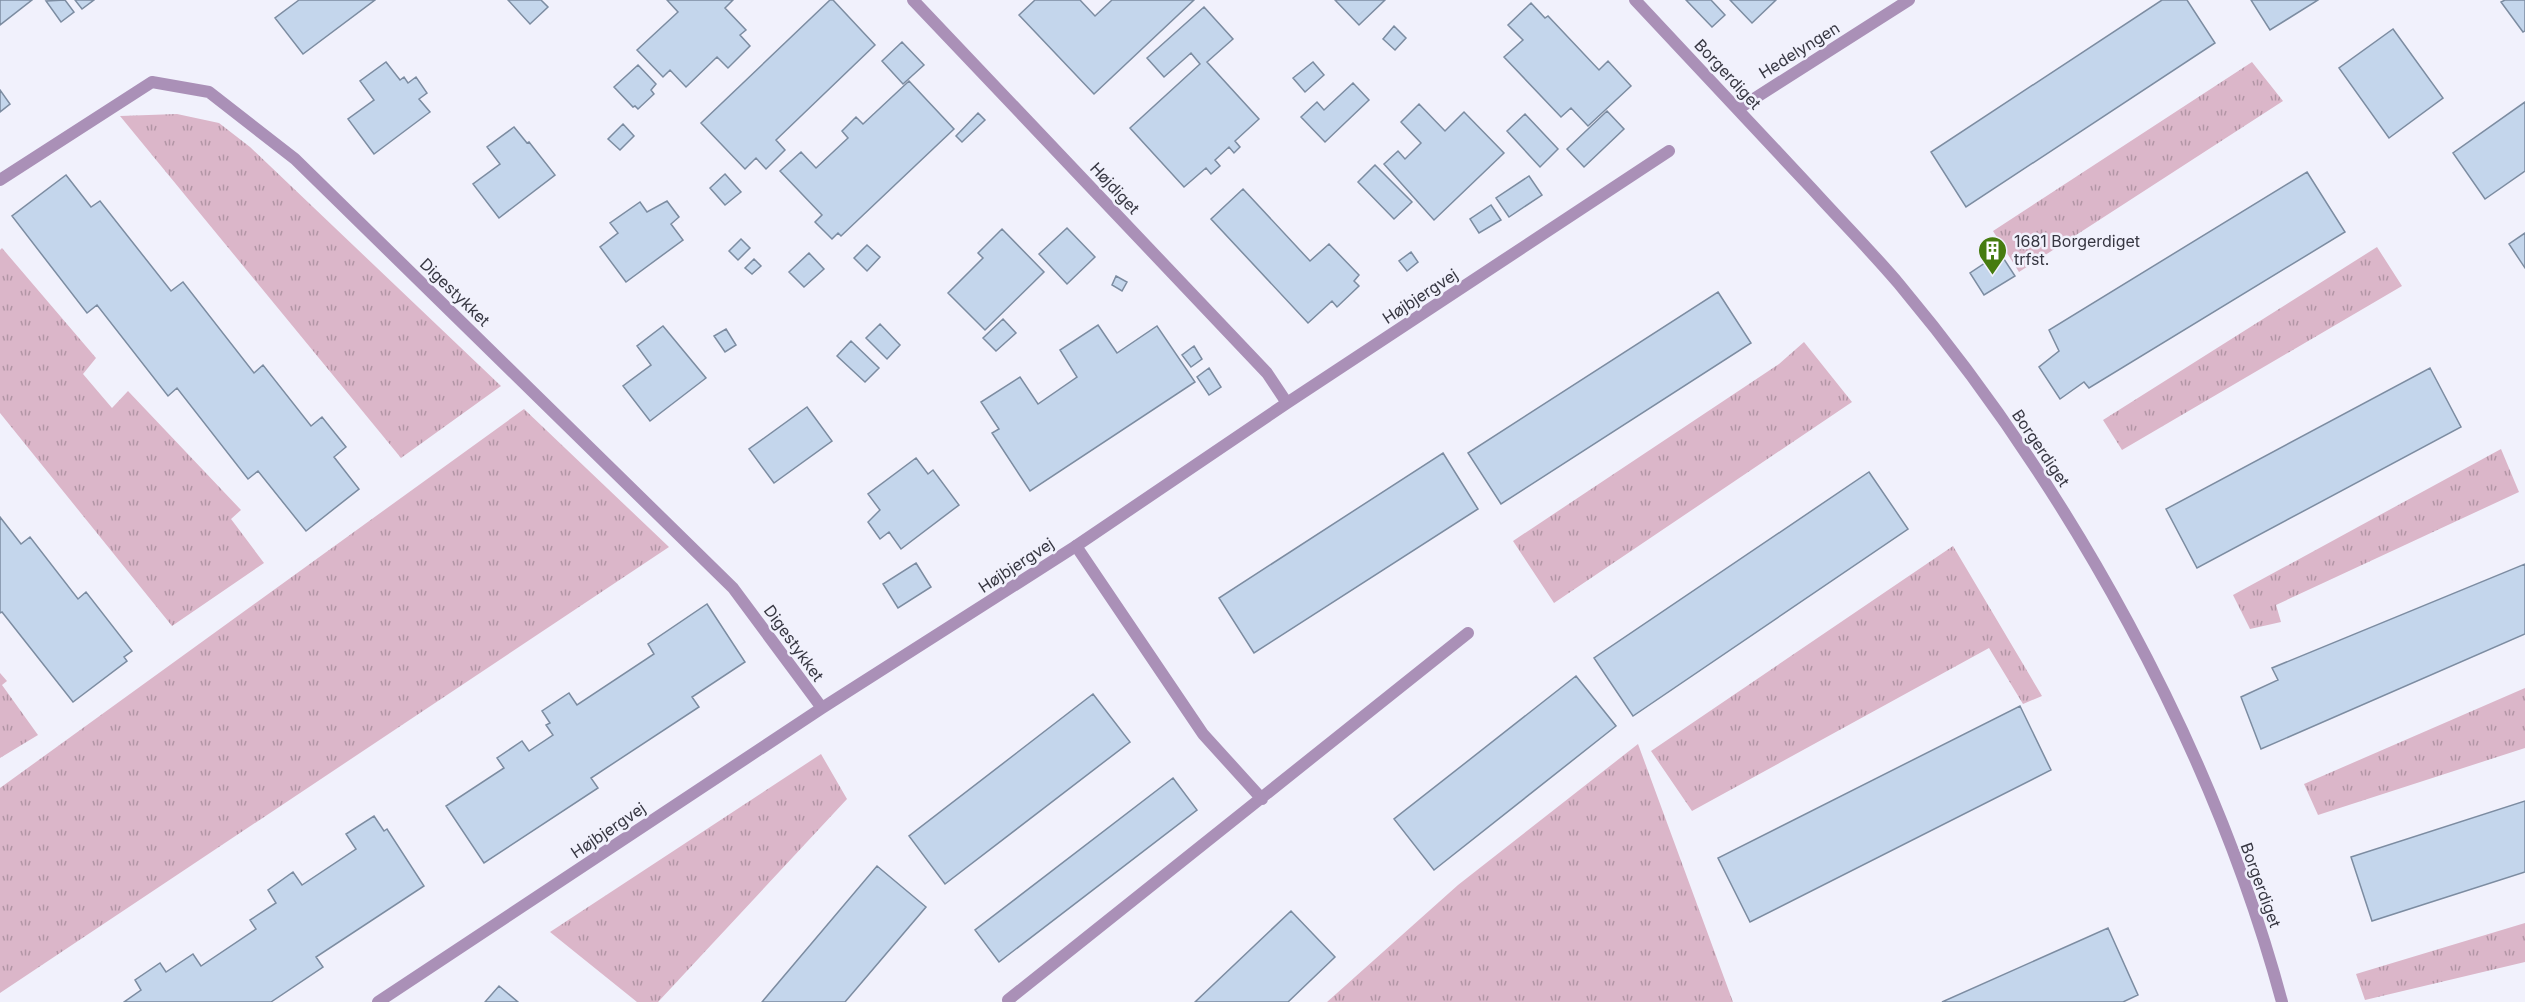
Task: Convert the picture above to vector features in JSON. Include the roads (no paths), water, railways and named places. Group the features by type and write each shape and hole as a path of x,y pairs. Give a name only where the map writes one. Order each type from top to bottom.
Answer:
{"street":[{"name":"Højdiget","path":"914,0 1268,373 1287,403"},
{"name":"Borgerdiget","path":"1635,0 1889,272 1941,337 2030,459 2086,549 2137,640 2190,749 2250,900 2282,1002"},
{"name":"Hedelyngen","path":"1738,109 1909,0"},
{"name":"Digestykket","path":"0,180 152,82 208,92 295,159 733,588 822,708"},
{"name":"Højbjergvej","path":"378,1002 822,708 1076,546 1287,403 1669,151"},
{"path":"1076,546 1203,734 1262,799"},
{"path":"1008,1000 1468,633"}],"place":[{"name":"1681 Borgerdiget trfst.","path":"1993,276"}]}
